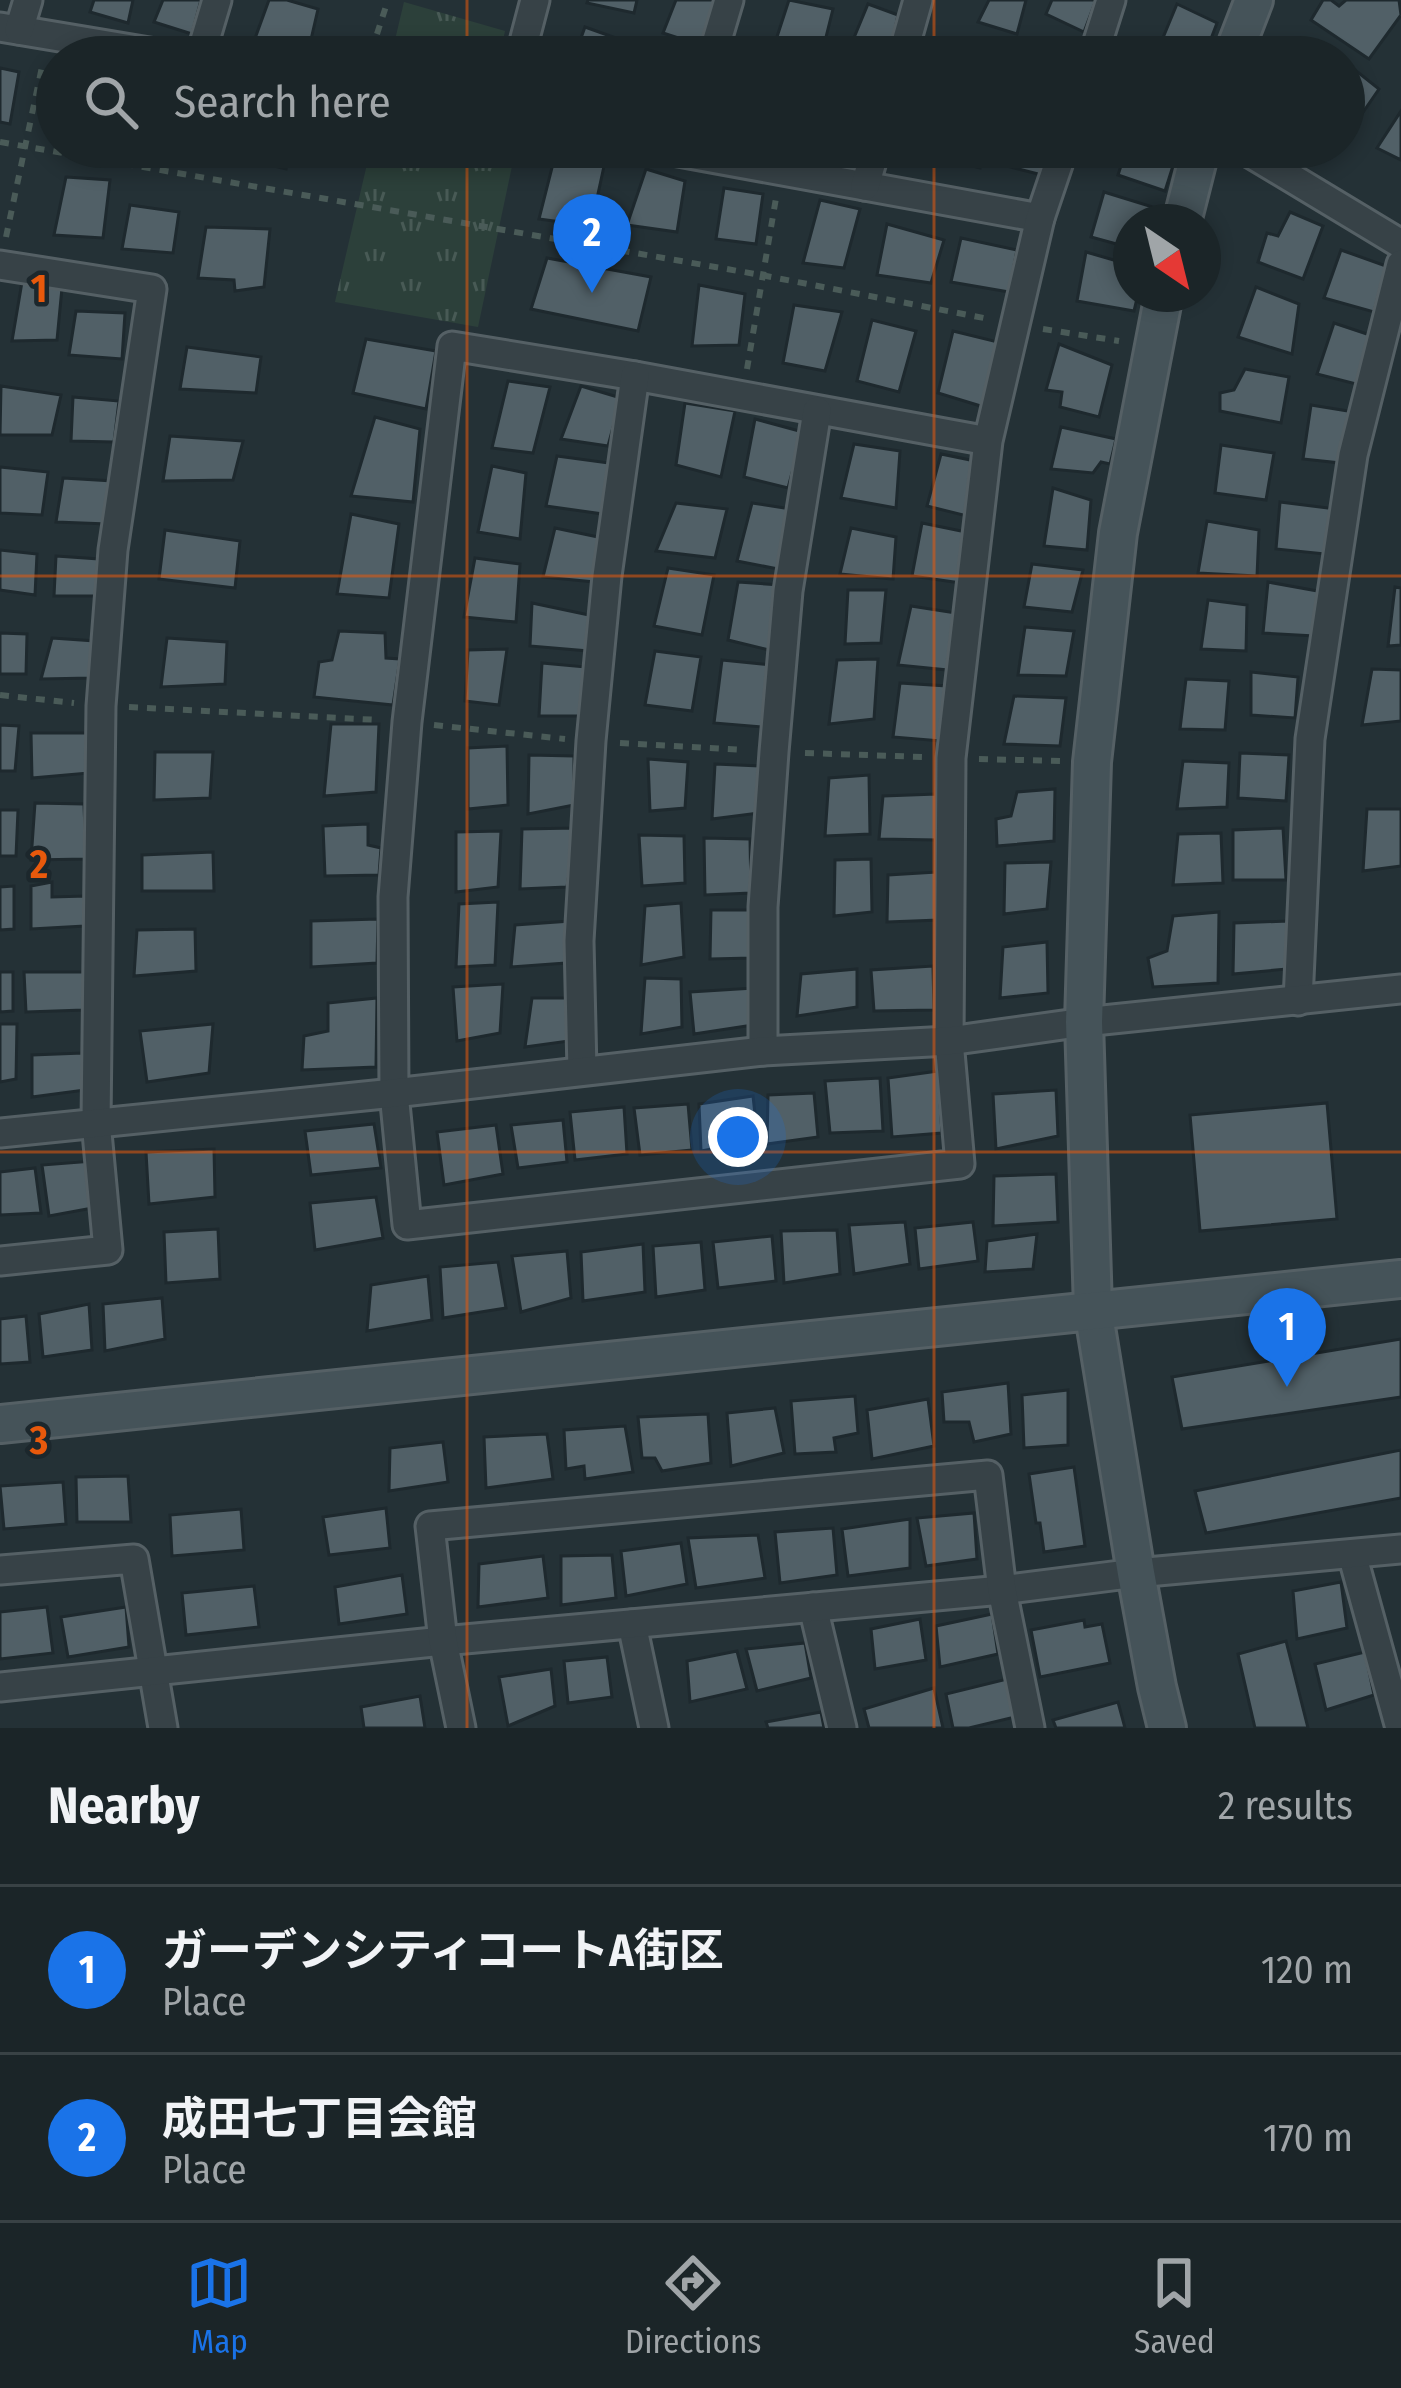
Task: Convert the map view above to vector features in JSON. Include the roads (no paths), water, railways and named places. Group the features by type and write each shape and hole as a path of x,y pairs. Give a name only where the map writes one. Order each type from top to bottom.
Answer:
{"street":[{"path":"28,0 9,28 54,36"},
{"path":"206,36 217,0"},
{"path":"526,36 535,0"},
{"path":"718,36 729,0"},
{"path":"908,36 918,0"},
{"path":"1100,36 1111,0"},
{"path":"1240,36 1254,0"},
{"path":"768,168 1040,218"},
{"path":"865,186 870,168"},
{"path":"988,441 452,346 407,722 393,896 394,1094 407,1225 960,1164 950,1041 951,758 988,441 1040,218 1057,168"},
{"path":"1187,204 1196,168"},
{"path":"1275,168 1401,244"},
{"path":"1298,1001 1310,739 1353,455 1401,264"},
{"path":"0,265 152,290 113,550 101,706 96,1122 108,1250 0,1261"},
{"path":"1160,312 1118,533 1091,762 1084,1022 1093,1309 1156,1687 1167,1728"},
{"path":"582,1071 579,941 591,741 607,576 635,376"},
{"path":"763,1052 763,907 774,752 788,592 817,411"},
{"path":"0,1132 763,1052 950,1041 1401,989"},
{"path":"0,1424 1401,1279"},
{"path":"461,1728 443,1641 430,1526 988,1475 1002,1590 1030,1728"},
{"path":"0,1687 1401,1549"},
{"path":"1352,1554 1400,1728"},
{"path":"0,1570 134,1559 163,1728"},
{"path":"813,1607 842,1728"},
{"path":"632,1624 654,1728"}],"place":[{"name":"成田七丁目会館","path":"592,293"},
{"name":"ガーデンシティコートA街区","path":"1287,1387"}]}
